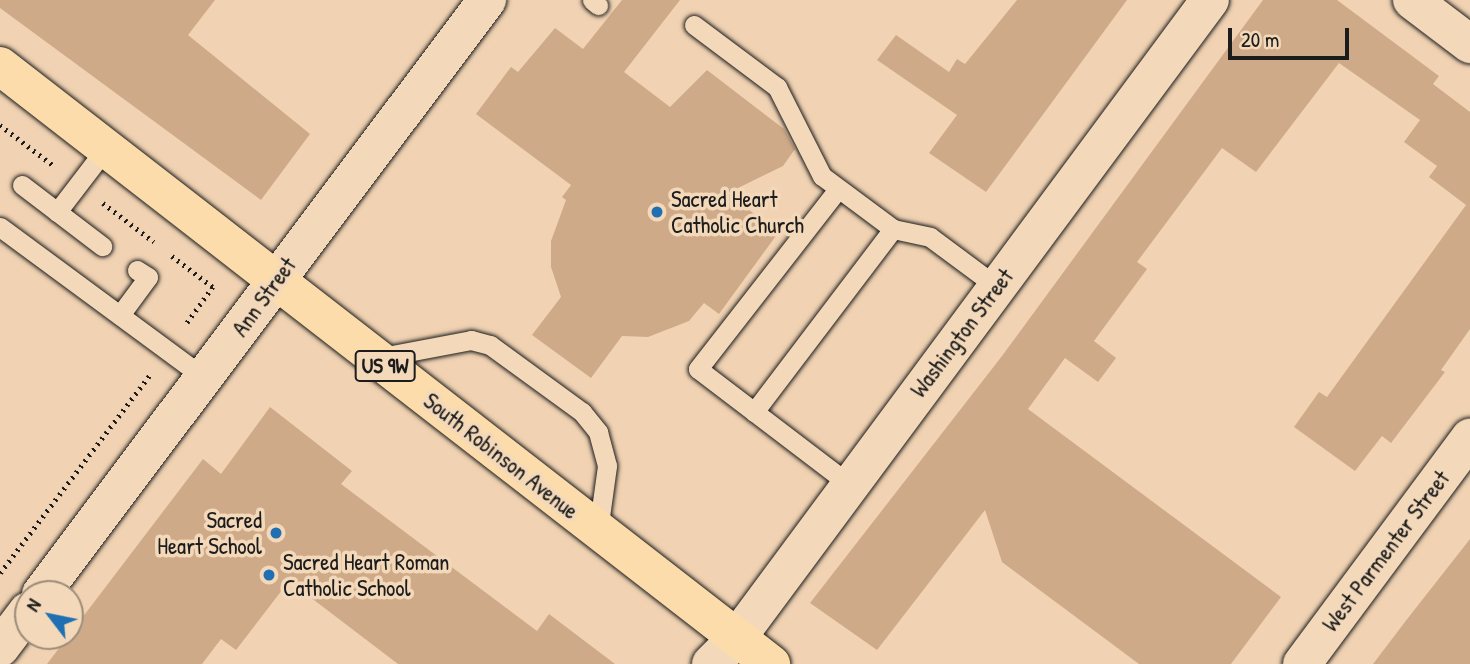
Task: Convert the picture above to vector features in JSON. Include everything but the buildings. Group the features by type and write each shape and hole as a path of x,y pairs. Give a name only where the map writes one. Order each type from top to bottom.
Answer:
{"highway":[{"name":"South Robinson Avenue","path":"0,66 598,531 724,651 771,664"}],"street":[{"name":"Ann Street","path":"52,580 487,0"},
{"name":"Washington Street","path":"724,651 1210,0"},
{"path":"1412,0 1470,44"},
{"name":"West Parmenter Street","path":"1302,664 1470,438"},
{"path":"0,648 14,630"}],"lane":[{"path":"694,25 777,88 822,176 893,229 930,237 996,286"},
{"path":"57,212 106,148"},
{"path":"22,185 102,246"},
{"path":"838,189 698,369 850,485"},
{"path":"0,227 205,378"},
{"path":"754,412 893,229"},
{"path":"120,315 148,277 137,270"},
{"path":"376,359 471,340 490,345 582,412 598,432 607,466 598,531"}],"path":[{"path":"0,573 168,350"}],"place":[{"name":"Sacred Heart Catholic Church","path":"657,212"},
{"name":"Sacred Heart School","path":"276,533"},
{"name":"Sacred Heart Roman Catholic School","path":"269,575"}]}
